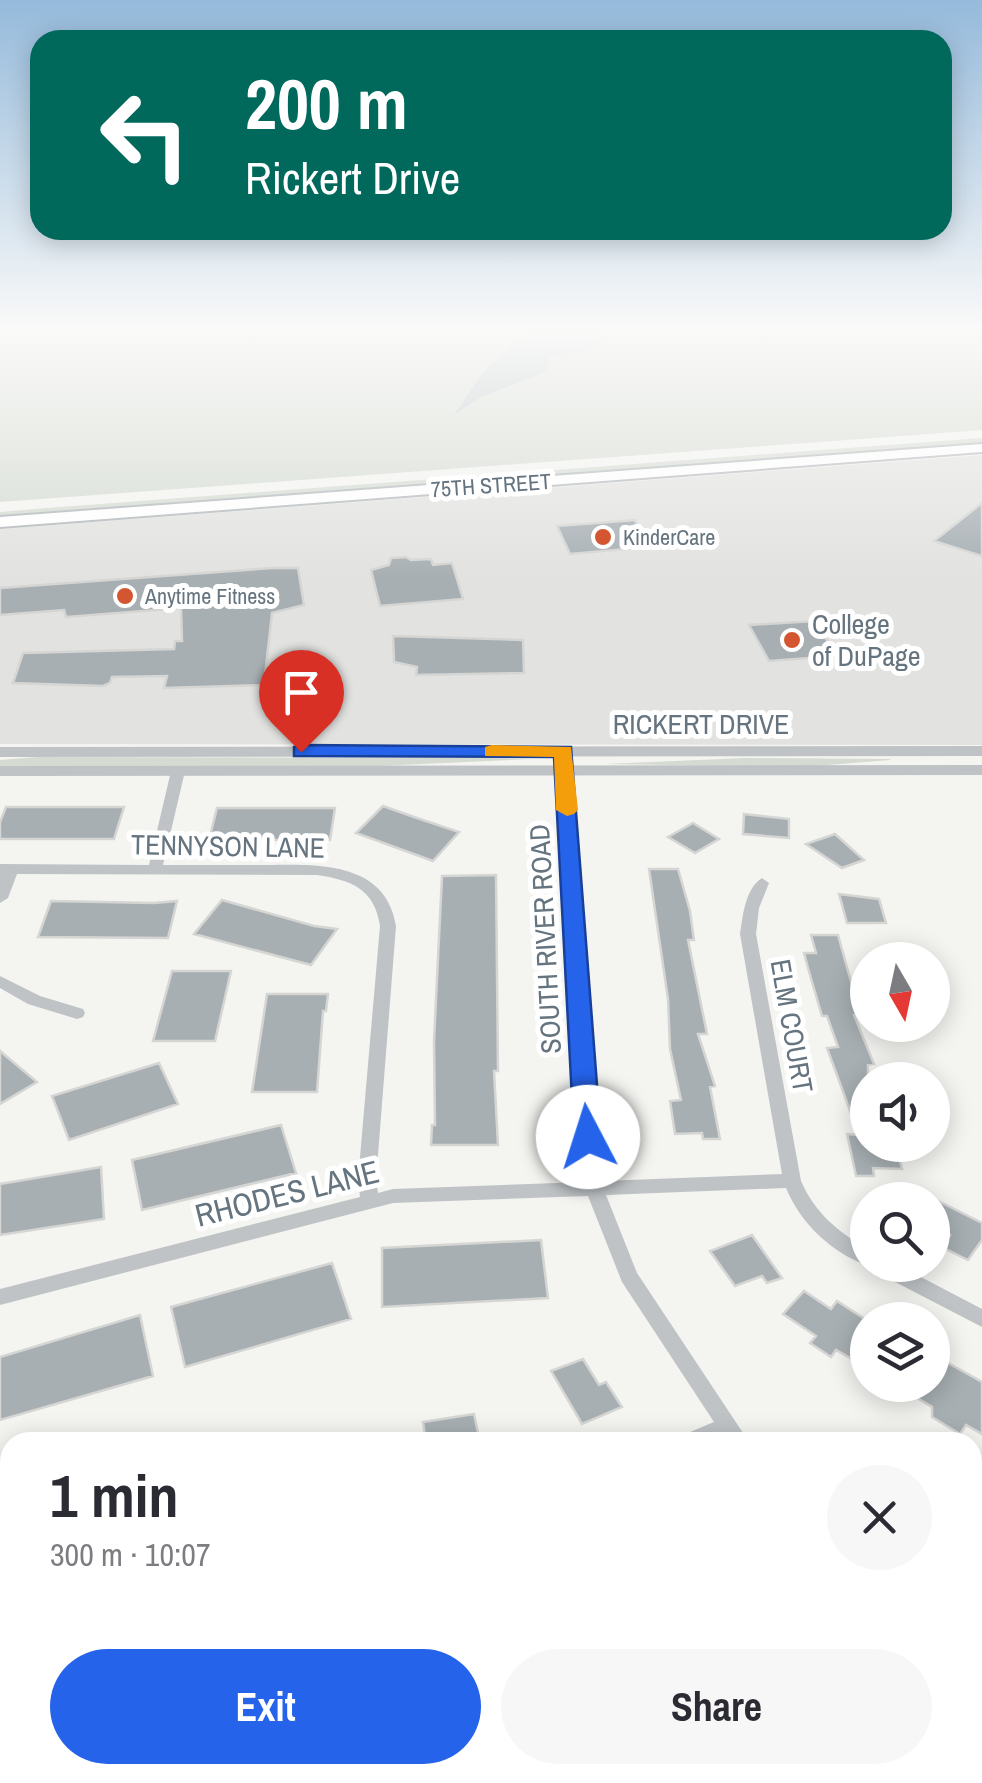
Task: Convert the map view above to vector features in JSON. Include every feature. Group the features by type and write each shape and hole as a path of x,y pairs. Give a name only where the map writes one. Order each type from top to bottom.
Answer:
{"main road":[{"name":"75TH STREET","path":"0,508 982,435"},
{"name":"75TH STREET","path":"0,522 982,448"}],"street":[{"name":"SOUTH RIVER ROAD","path":"564,751 584,1093 594,1187 629,1276 732,1432"},
{"name":"RICKERT DRIVE","path":"0,752 982,751"},
{"name":"RICKERT DRIVE","path":"0,771 982,770"},
{"path":"155,869 178,771"},
{"path":"0,898 5,869"},
{"name":"TENNYSON LANE","path":"5,869 330,871 362,882 383,901 388,926 366,1180 370,1201"},
{"name":"ELM COURT","path":"762,883 750,908 748,934 792,1182 800,1204 820,1229 850,1247"},
{"path":"0,981 34,1000 77,1013"},
{"name":"RHODES LANE","path":"0,1297 370,1201 424,1194 792,1182"},
{"path":"912,1282 982,1319"}],"shaded area":[{"path":"0,413 982,413 982,430 0,502"},
{"path":"982,438 982,445 0,519 0,512 47,508"},
{"path":"982,455 982,745 0,744 0,529"},
{"path":"746,758 890,760 803,767 604,764"},
{"path":"531,759 380,766 0,766 0,760"}],"building":[{"path":"982,503 982,556 934,541"},
{"name":"KinderCare","path":"635,520 650,547 570,554 557,526"},
{"path":"391,558 431,559 433,565 452,563 463,599 380,606 371,570 389,565"},
{"path":"298,568 304,605 272,613 264,685 164,688 167,676 112,677 103,686 13,683 23,653 174,649 175,641 182,641 181,608 66,617 64,610 0,615 0,588"},
{"name":"College of DuPage","path":"815,621 837,656 769,661 749,625"},
{"path":"393,636 523,640 524,673 416,675 417,667 394,662"},
{"path":"383,806 459,832 433,861 356,833"},
{"path":"6,807 124,807 114,839 0,839 0,822"},
{"path":"217,808 335,808 330,840 209,840"},
{"path":"744,814 789,819 789,838 743,834"},
{"path":"693,823 719,839 695,853 668,837"},
{"path":"835,834 864,860 842,868 806,844"},
{"path":"649,869 678,869 690,911 694,940 688,940 707,1034 698,1034 715,1086 710,1087 720,1139 703,1139 702,1133 675,1134 670,1101 681,1100 670,1049 668,999"},
{"path":"496,875 498,1071 494,1071 498,1145 431,1145 435,1125 434,1041 442,876"},
{"path":"839,894 879,899 886,923 847,923"},
{"path":"222,900 337,929 311,965 194,934"},
{"path":"51,901 177,901 168,938 38,937"},
{"path":"811,935 838,935 850,978 850,1042 865,1042 873,1062 850,1062 850,1111 827,1048 838,1047 827,1016 822,1016 804,953 816,953"},
{"path":"172,971 231,971 215,1041 153,1041"},
{"path":"267,994 328,994 323,1011 317,1092 252,1092"},
{"path":"0,1051 37,1082 0,1104"},
{"path":"159,1063 178,1104 69,1140 52,1096"},
{"path":"281,1125 296,1173 142,1210 132,1160"},
{"path":"853,1162 900,1162 902,1169 873,1168 874,1176 856,1176"},
{"path":"101,1167 104,1219 0,1235 0,1184"},
{"path":"950,1207 982,1223 982,1240 968,1260 950,1251"},
{"path":"752,1235 782,1278 767,1283 762,1276 735,1286 710,1251"},
{"path":"541,1240 548,1298 382,1307 382,1248"},
{"path":"332,1263 351,1319 185,1367 171,1307"},
{"path":"804,1291 831,1309 837,1301 850,1309 850,1358 836,1350 831,1357 810,1343 816,1336 783,1314"},
{"path":"140,1315 153,1376 0,1420 0,1357"},
{"path":"583,1359 599,1385 606,1382 622,1407 582,1424 551,1371"},
{"path":"950,1364 982,1382 982,1432 966,1425 957,1432 932,1417 932,1407 924,1402 950,1402"},
{"path":"474,1414 478,1432 424,1432 423,1422"}],"slow traffic":[{"path":"492,751 564,751 567,810"}],"place":[{"name":"KinderCare","path":"603,537"},
{"name":"Anytime Fitness","path":"125,596"},
{"name":"College of DuPage","path":"792,640"}],"route":[{"path":"301,752 564,751 588,1137"}]}
